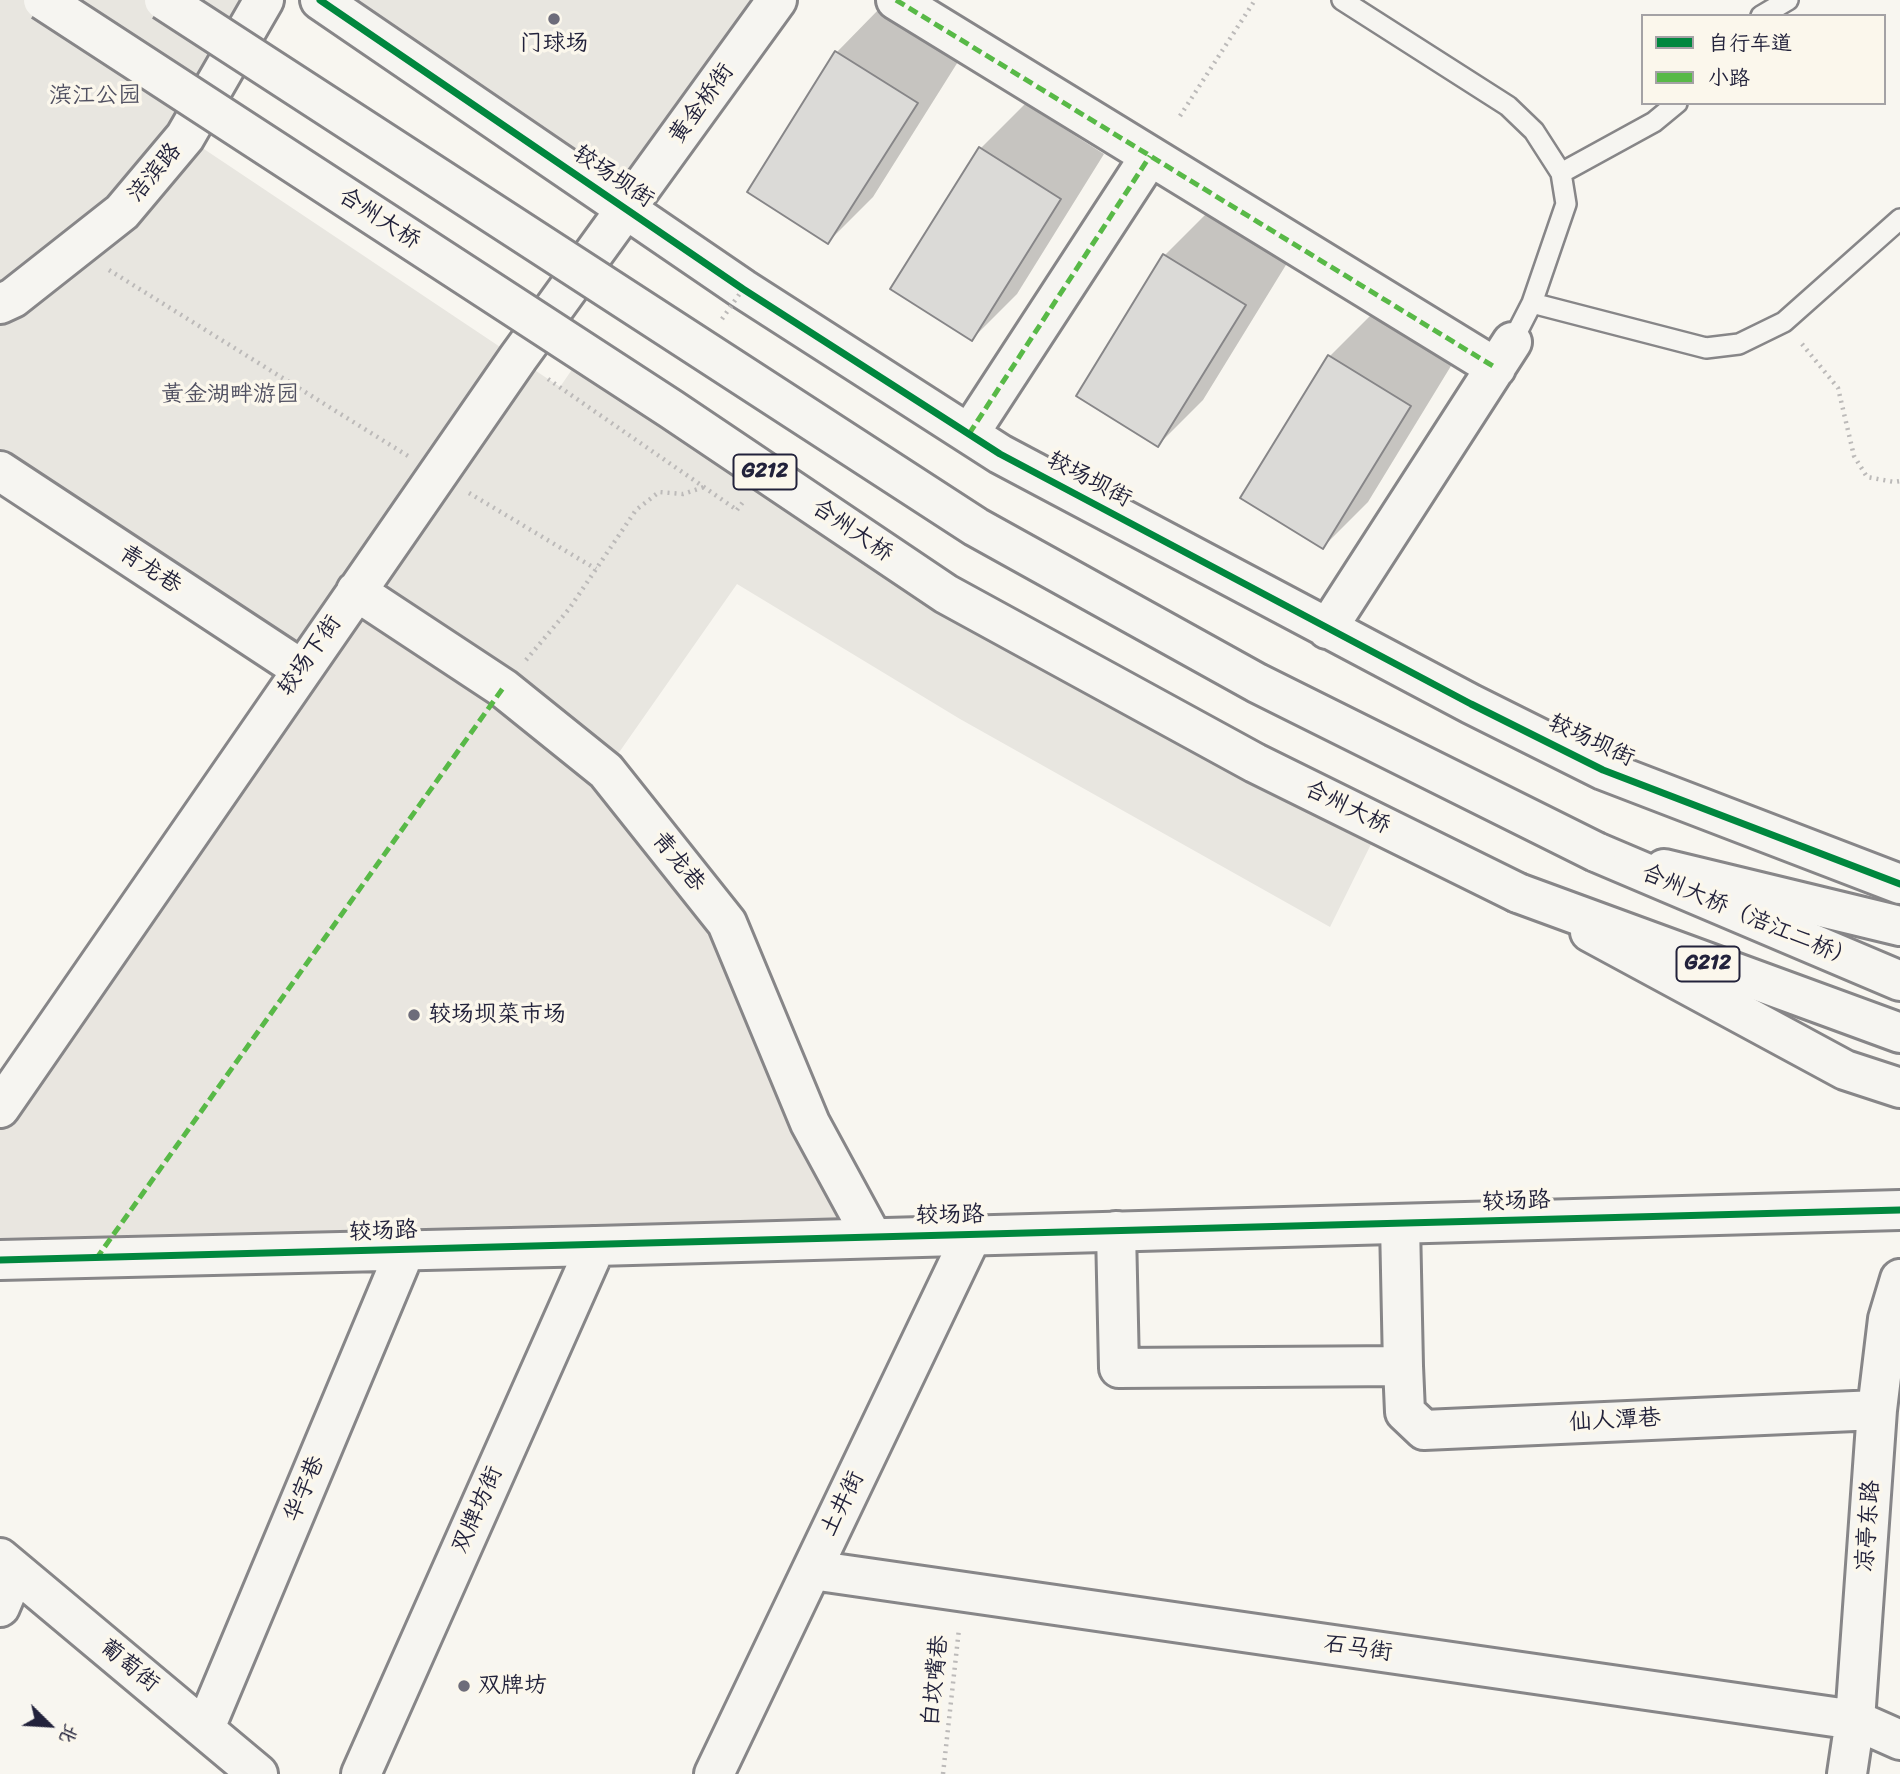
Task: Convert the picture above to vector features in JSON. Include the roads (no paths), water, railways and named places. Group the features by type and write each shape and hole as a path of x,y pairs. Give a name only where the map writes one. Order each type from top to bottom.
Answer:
{"main road":[{"name":"合州大桥","path":"43,0 671,409 946,594 1255,763 1518,893"},
{"name":"G212","path":"164,0 976,527 1257,683 1596,852"},
{"name":"涪滨路","path":"0,304 13,298 122,212 186,137 264,0"},
{"name":"较场坝街","path":"320,0 743,289 1000,454 1327,629 1603,770 1900,884"},
{"name":"黄金桥街","path":"626,209 777,0"},
{"path":"896,0 1150,156 1504,355 1327,629"},
{"path":"969,434 1150,156"},
{"name":"较场下街","path":"0,1108 517,358 626,209"},
{"name":"青龙巷","path":"0,471 301,669"},
{"name":"青龙巷","path":"356,591 503,688 606,771 727,923 810,1123 872,1237"},
{"path":"1596,852 1900,926"},
{"name":"合州大桥（涪江二桥）","path":"1596,852 1900,981"},
{"name":"G212","path":"1518,893 1900,1033"},
{"path":"1518,893 1845,1070 1900,1088"},
{"name":"较场路","path":"0,1260 1900,1210"},
{"name":"仙人潭巷","path":"1400,1224 1405,1412 1424,1430 1877,1410"},
{"path":"1116,1231 1119,1368 1403,1366"},
{"name":"土井街","path":"714,1774 972,1235"},
{"name":"双牌坊街","path":"361,1774 596,1245"},
{"name":"华宇巷","path":"205,1728 405,1251"},
{"name":"凉亭东路","path":"1847,1774 1854,1720 1877,1410 1888,1319 1900,1279"},
{"path":"0,1607 8,1565"},
{"name":"葡萄街","path":"8,1565 257,1774"},
{"name":"石马街","path":"812,1570 1854,1720 1900,1740"}],"lane":[{"path":"1342,0 1508,106 1534,131 1561,173 1566,204 1532,303 1504,355"},
{"path":"1764,14 1788,0"},
{"path":"1561,173 1654,122 1675,105"},
{"path":"1532,303 1706,348 1739,344 1784,322 1900,219"}],"place":[{"name":"门球场","path":"554,19"},
{"name":"较场坝菜市场","path":"414,1015"},
{"name":"双牌坊","path":"464,1686"}],"park label":[{"name":"滨江公园","path":"95,96"},
{"name":"黄金湖畔游园","path":"230,395"}]}
